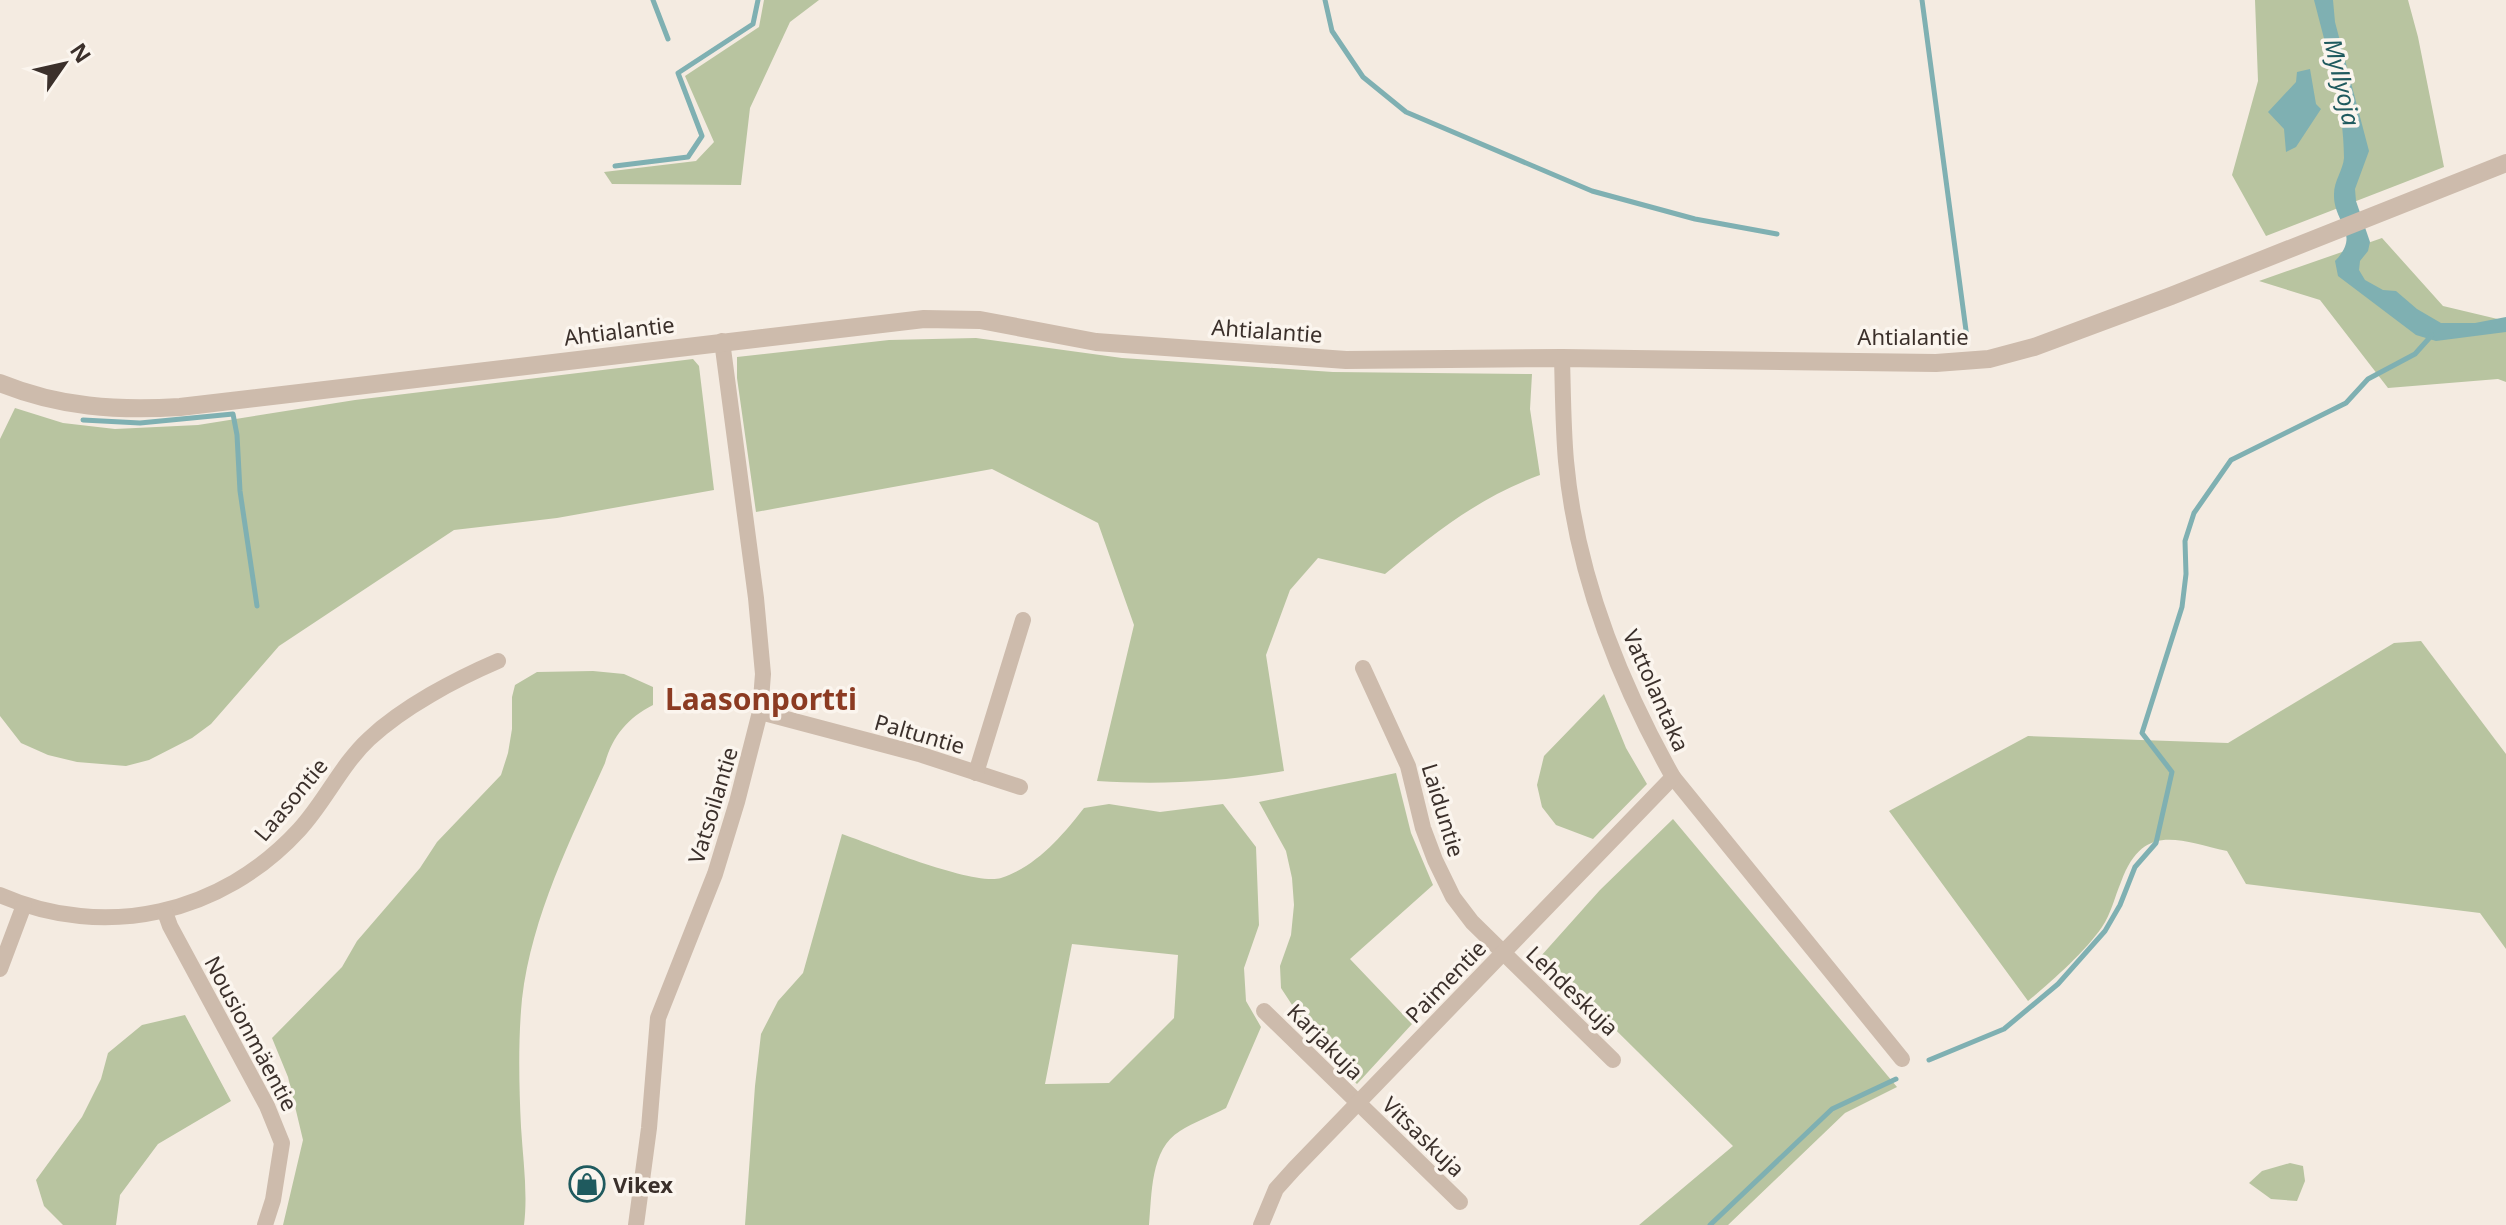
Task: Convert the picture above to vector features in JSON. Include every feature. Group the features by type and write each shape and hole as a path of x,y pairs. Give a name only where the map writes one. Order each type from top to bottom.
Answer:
{"street":[{"name":"Ahtialantie","path":"0,383 77,405 152,409 924,319 980,320 1096,342 1346,360 1562,358 1936,363 1989,359 2034,347 2157,302 2506,163"},
{"name":"Vatsoilantie","path":"636,1225 658,1018 715,874 760,712 763,674 757,610 722,341"},
{"name":"Vattolantaka","path":"1562,358 1566,462 1577,533 1594,599 1650,736 1673,777 1902,1059"},
{"path":"976,773 1023,620"},
{"name":"Laasontie","path":"0,895 24,905 83,916 119,917 165,912 204,898 254,870 299,830 359,749 375,733 458,678 498,661"},
{"name":"Laiduntie","path":"1363,668 1403,753 1423,828 1447,885 1472,922 1503,953"},
{"name":"Paltuntie","path":"760,712 919,754 1020,787"},
{"name":"Paimentie","path":"1261,1225 1276,1189 1673,777"},
{"path":"0,969 24,905"},
{"name":"Nousionmäentie","path":"165,912 280,1136 281,1156 265,1225"},
{"name":"Lehdeskuja","path":"1503,953 1613,1060"},
{"name":"Karjakuja","path":"1264,1011 1357,1102"},
{"name":"Vitsaskuja","path":"1357,1102 1460,1202"}],"green space":[{"path":"764,0 819,0 790,22 750,108 741,185 612,184 604,172 696,161 714,142 685,76 759,27"},
{"path":"2255,0 2408,0 2444,167 2266,236 2232,175 2258,81"},
{"path":"2382,238 2443,306 2506,321 2506,382 2498,379 2388,388 2320,300 2259,281"},
{"path":"976,338 1122,358 1333,372 1532,374 1530,409 1540,475 1478,505 1385,574 1318,558 1290,590 1266,655 1284,771 1191,782 1097,781 1134,625 1098,523 992,469 756,512 737,378 737,357 889,340"},
{"path":"693,359 699,366 714,490 557,518 454,530 279,646 211,724 192,738 149,760 126,766 77,762 48,755 21,743 0,716 0,439 15,408 63,423 115,429 198,425 355,400"},
{"path":"2421,641 2506,754 2506,949 2480,913 2246,884 2227,851 2178,840 2164,840 2140,850 2130,863 2108,916 2095,937 2028,1001 1889,811 2028,736 2228,743 2394,643"},
{"path":"537,672 624,674 653,687 653,705 629,722 612,744 554,878 534,937 522,999 520,1031 524,1225 283,1225 303,1140 288,1077 272,1038 342,967 357,941 420,868 437,842 501,775 512,729 515,685"},
{"path":"1604,694 1626,748 1647,784 1593,839 1556,825 1542,807 1537,785 1544,756"},
{"path":"1396,773 1411,833 1433,885 1350,959 1412,1024 1357,1084 1300,1031 1298,1014 1281,988 1280,966 1291,935 1294,905 1292,878 1286,851 1259,802"},
{"path":"1109,804 1160,812 1223,804 1256,847 1259,925 1244,968 1246,1001 1261,1027 1226,1108 1180,1131 1163,1149 1154,1174 1149,1225 745,1225 761,1034 778,1001 803,973 842,834 947,870 987,879 1001,878 1037,858 1084,808","holes":["1072,944 1178,955 1174,1018 1109,1083 1045,1084"]},
{"path":"1673,819 1897,1087 1845,1113 1728,1225 1639,1225 1733,1146 1541,956 1600,890"},
{"path":"185,1015 231,1101 158,1144 120,1195 116,1225 63,1225 44,1206 36,1180 82,1117 101,1079 108,1053 142,1025"},
{"path":"2290,1163 2303,1166 2305,1181 2297,1201 2271,1199 2249,1183 2262,1171"}],"water":[{"name":"Myllyoja","path":"2314,0 2333,0 2335,22 2369,151 2355,189 2370,242 2359,270 2365,280 2383,290 2396,291 2417,309 2441,323 2475,323 2506,317 2506,332 2436,341 2416,335 2338,276 2335,261 2343,251 2346,235 2334,194 2344,158 2343,138 2334,78"},
{"path":"2310,69 2316,104 2321,109 2296,147 2286,152 2284,129 2268,112 2296,82 2297,72"}],"waterway":[{"path":"653,0 668,39"},
{"path":"615,166 688,157 702,136 678,73 753,24 758,0"},
{"path":"1325,0 1332,31 1363,77 1406,112 1592,191 1695,219 1777,234"},
{"path":"1922,0 1967,338"},
{"path":"1929,1060 2004,1029 2058,984 2105,931 2120,905 2135,867 2156,843 2172,772 2142,733 2182,607 2186,574 2185,541 2194,513 2231,460 2346,403 2368,379 2415,354 2432,335"},
{"path":"83,420 140,423 233,414 240,491 257,606"},
{"path":"1710,1225 1832,1109 1896,1079"}],"place":[{"name":"Vikex","path":"587,1184"}],"district":[{"name":"Laasonportti","path":"761,698"}]}
